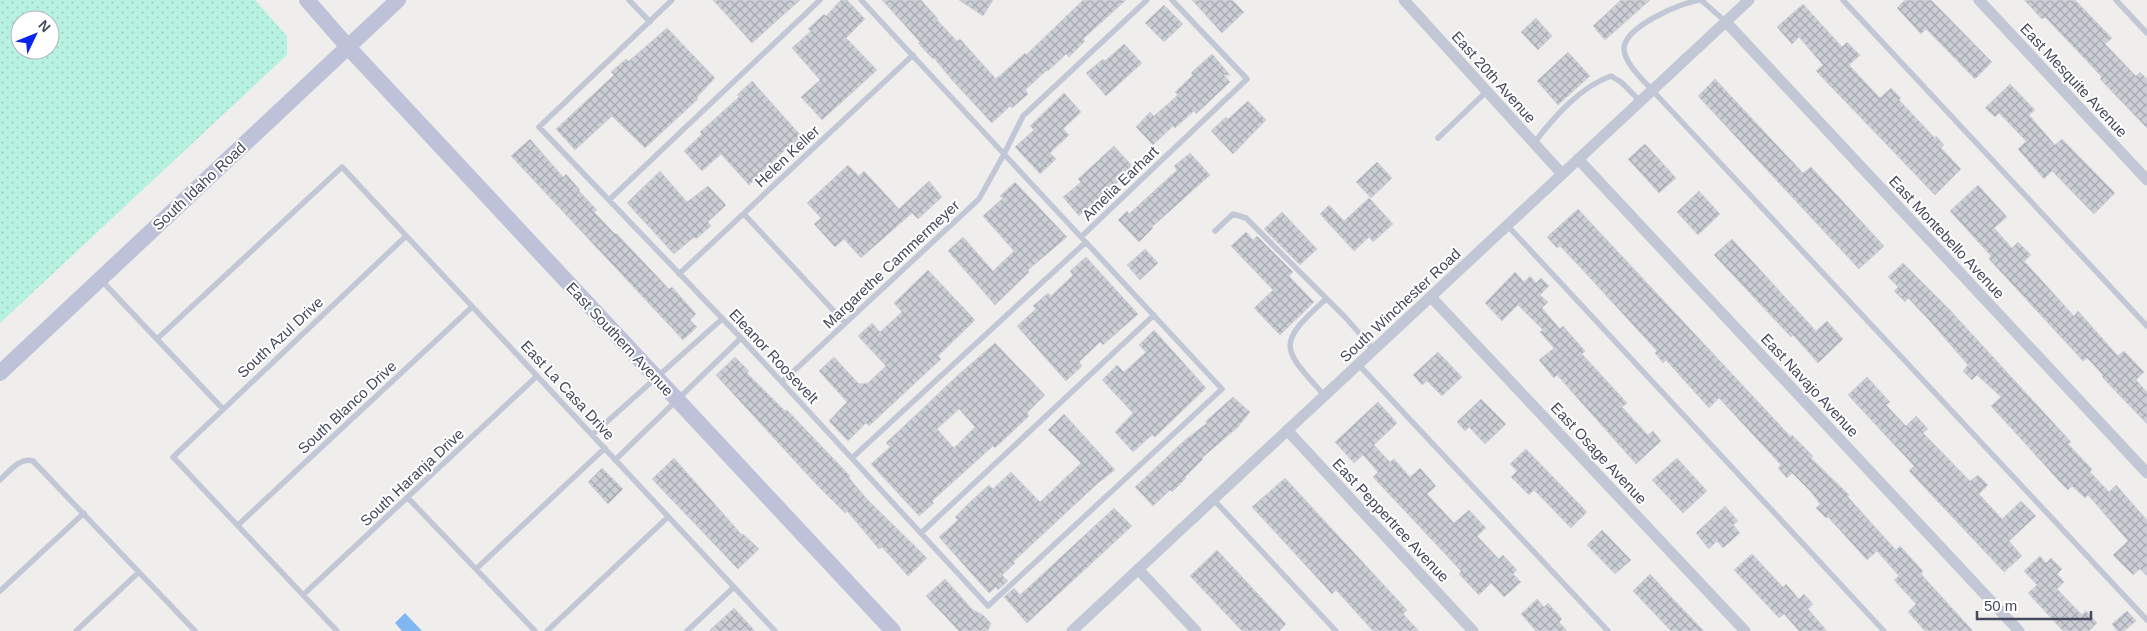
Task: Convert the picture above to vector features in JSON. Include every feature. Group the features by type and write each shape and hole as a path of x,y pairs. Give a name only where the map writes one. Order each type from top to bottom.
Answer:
{"main road":[{"name":"East Southern Avenue","path":"307,0 348,47 893,631"},
{"name":"South Idaho Road","path":"0,373 398,0"}],"street":[{"name":"East 20th Avenue","path":"1404,0 1562,174"},
{"name":"East Mesquite Avenue","path":"1979,0 2147,180"},
{"name":"South Winchester Road","path":"1072,631 1726,22 1742,2"},
{"name":"East Montebello Avenue","path":"1726,22 2147,473"},
{"name":"East Navajo Avenue","path":"1578,159 2019,631"},
{"name":"East Osage Avenue","path":"1431,296 1745,631"},
{"name":"East Peppertree Avenue","path":"1287,430 1474,631"},
{"path":"1138,569 1196,631"}],"lane":[{"path":"630,0 650,22 672,0"},
{"path":"608,200 820,0"},
{"path":"861,0 1081,237"},
{"path":"1004,154 1023,116 1147,0"},
{"name":"Amelia Earhart","path":"988,606 1222,389 1081,237 1247,79 1172,0"},
{"path":"1726,22 1701,0 1679,6 1660,14 1631,33 1626,40 1624,50 1627,58 1652,90 2147,620"},
{"path":"1843,0 2147,326"},
{"path":"2116,0 2147,33"},
{"name":"Eleanor Roosevelt","path":"650,22 539,127 742,338 988,606"},
{"name":"Helen Keller","path":"679,274 913,56"},
{"path":"1534,143 1550,122 1596,82 1611,76 1621,82 1640,101"},
{"path":"1438,138 1487,91"},
{"name":"Margarethe Cammermeyer","path":"782,382 979,199 1004,154"},
{"name":"East La Casa Drive","path":"158,338 342,167 775,631"},
{"path":"744,214 845,323"},
{"path":"1215,231 1233,214 1246,218 1374,350"},
{"path":"1507,225 1884,631"},
{"name":"South Azul Drive","path":"238,525 173,457 222,408 406,236"},
{"path":"852,458 1086,242"},
{"path":"100,279 158,338 222,408"},
{"path":"1324,396 1299,368 1290,353 1289,342 1295,331 1326,299"},
{"name":"South Blanco Drive","path":"238,525 472,307"},
{"path":"921,533 1154,315"},
{"path":"592,435 722,319"},
{"path":"615,460 676,399 742,338"},
{"path":"1358,364 1608,631"},
{"name":"South Haranja Drive","path":"303,595 537,376"},
{"path":"476,569 605,448"},
{"path":"0,480 19,463 29,460 38,465 194,631"},
{"path":"408,498 536,631"},
{"path":"1213,499 1336,631"},
{"path":"0,591 84,513"},
{"path":"547,631 668,516"},
{"path":"238,525 337,631"},
{"path":"76,631 139,572"},
{"path":"687,631 734,587"}],"green space":[{"path":"0,0 255,0 287,36 287,55 0,323"}],"water":[{"path":"405,613 422,631 402,631 395,623"}],"building":[{"path":"713,0 800,0 752,43"},
{"path":"841,0 847,0 865,19 846,38 877,70 822,120 801,97 820,80 792,48 811,31 808,29 824,14 826,16"},
{"path":"882,0 921,0 937,20 957,41 960,39 996,79 1025,53 1026,55 1083,0 1126,0 1083,39 1085,41 1069,57 1066,54 1047,70 1025,90 1028,94 1012,108 1010,106 992,123 934,58 918,43 920,42"},
{"path":"959,0 993,0 983,16"},
{"path":"1192,0 1232,0 1244,12 1222,33"},
{"path":"1621,0 1650,0 1605,40 1593,26"},
{"path":"1905,0 1931,0 1992,62 1975,79 1926,29 1921,34 1897,8"},
{"path":"2024,0 2075,0 2112,38 2105,44 2136,76 2140,72 2147,79 2147,128 2045,17 2042,19"},
{"path":"1803,4 1842,47 1847,42 1860,55 1849,65 1880,98 1891,88 1901,98 1899,100 1944,145 1941,148 1961,169 1935,195 1816,71 1823,65 1799,37 1792,44 1777,27"},
{"path":"1164,5 1183,24 1164,42 1145,23"},
{"path":"1536,18 1552,36 1538,50 1521,32"},
{"path":"667,28 715,78 697,97 698,99 645,148 612,116 575,150 556,129 614,75 611,72 626,59 629,61"},
{"path":"1124,44 1142,63 1106,96 1086,73 1103,59 1105,61"},
{"path":"1568,52 1590,76 1558,105 1537,81"},
{"path":"1212,54 1230,75 1224,75 1230,82 1196,114 1194,111 1175,128 1173,126 1153,145 1136,127 1150,112 1154,116 1178,95 1175,92 1193,75 1191,73"},
{"path":"1715,79 1803,173 1811,167 1884,246 1859,269 1698,96"},
{"path":"752,81 803,138 788,151 786,149 749,185 721,154 702,171 684,151 702,134 700,132 739,97 737,95"},
{"path":"2010,84 2035,110 2029,115 2055,145 2062,139 2115,193 2094,214 2052,171 2044,179 2018,149 2026,141 1999,113 1995,117 1985,108"},
{"path":"1064,93 1081,112 1063,129 1069,135 1050,153 1056,159 1040,174 1015,147 1034,130 1030,126"},
{"path":"1248,101 1266,120 1233,154 1211,131"},
{"path":"530,139 563,177 566,174 597,210 594,212 669,289 672,287 696,314 690,320 697,327 683,340 511,156"},
{"path":"1645,144 1676,178 1659,193 1628,159"},
{"path":"1114,146 1134,168 1079,216 1063,197 1081,182 1078,179"},
{"path":"1190,153 1210,175 1152,227 1139,242 1118,220 1127,211 1129,214 1177,170 1174,166"},
{"path":"1377,162 1392,178 1371,198 1356,182"},
{"path":"848,165 859,176 864,171 899,209 929,181 942,197 918,219 912,213 861,258 844,239 835,247 814,224 821,218 807,203"},
{"path":"660,171 687,202 708,186 726,205 708,222 711,226 674,254 627,203"},
{"path":"1015,182 1067,237 1028,270 1029,272 995,305 948,251 963,237 993,271 1014,251 983,216 1003,198 1000,196"},
{"path":"1978,185 2007,217 1994,228 2012,248 2018,242 2031,255 2024,261 2074,316 2078,311 2118,356 2124,351 2144,372 2136,380 2147,392 2147,424 2102,377 2103,375 2087,358 2083,361 1989,259 1991,256 1950,211"},
{"path":"1699,191 1720,214 1698,235 1677,212"},
{"path":"1369,198 1393,224 1373,242 1369,237 1354,251 1320,214 1329,205 1344,221"},
{"path":"1578,209 1791,437 1792,435 1813,456 1811,458 1849,495 1847,496 1896,550 1900,546 1923,571 1921,574 1973,631 1925,631 1908,612 1916,604 1894,580 1899,576 1877,551 1867,560 1828,517 1826,518 1816,508 1820,504 1811,492 1792,473 1787,478 1778,468 1781,465 1719,398 1709,408 1666,360 1663,363 1655,353 1657,351 1579,266 1560,246 1557,248 1547,237"},
{"path":"1282,212 1317,249 1300,265 1264,229"},
{"path":"1246,232 1253,240 1257,236 1293,272 1289,276 1314,302 1280,335 1254,308 1273,290 1231,246"},
{"path":"1732,239 1816,331 1827,321 1843,339 1818,363 1714,255"},
{"path":"1145,249 1158,263 1140,280 1127,265"},
{"path":"1086,257 1138,314 1103,345 1100,342 1079,362 1082,366 1066,381 1017,326 1036,309 1033,306 1048,293 1051,296 1073,275 1070,271"},
{"path":"1903,263 1949,309 2071,442 2068,444 2092,469 2090,472 2109,492 2116,485 2147,520 2147,576 2140,569 2133,575 2113,555 2128,541 2088,495 2085,498 2072,486 2068,490 2060,482 1991,406 2001,397 1977,375 1972,380 1963,371 1968,365 1929,320 1908,298 1905,302 1894,291 1898,287 1888,277"},
{"path":"928,270 975,320 938,356 941,359 869,426 866,423 848,441 829,421 847,402 819,371 834,357 859,384 868,383 886,366 858,336 872,323 880,332 902,312 894,303"},
{"path":"1515,272 1524,282 1530,276 1536,283 1541,278 1549,286 1540,295 1548,302 1542,308 1560,329 1563,326 1585,351 1582,354 1627,403 1622,407 1648,435 1653,431 1661,441 1636,464 1557,375 1554,378 1539,360 1554,348 1540,332 1543,330 1518,305 1502,321 1485,303"},
{"path":"1154,330 1206,388 1155,437 1152,435 1133,452 1115,432 1133,413 1102,380 1117,365 1124,372 1146,352 1139,345"},
{"path":"995,343 1045,395 1027,413 1029,416 995,448 993,446 932,501 934,503 919,516 871,464 890,447 886,443","holes":["959,409 975,427 954,448 937,429"]},
{"path":"1438,352 1462,377 1442,396 1427,381 1422,385 1413,375"},
{"path":"735,357 749,371 747,373 785,411 787,410 850,476 849,478 867,499 927,558 908,576 882,547 879,549 847,511 845,513 815,483 716,375"},
{"path":"1867,377 1890,402 1886,405 1906,426 1916,416 1928,429 1923,433 1970,481 1978,475 1988,485 1979,494 2002,519 2021,501 2036,516 2009,541 2022,556 2004,572 1909,471 1914,466 1848,395"},
{"path":"1233,397 1250,412 1238,427 1202,458 1172,492 1170,490 1153,506 1135,487 1185,440 1207,423 1206,421"},
{"path":"1481,399 1506,424 1485,444 1469,427 1465,431 1457,422"},
{"path":"1378,402 1397,423 1374,445 1390,462 1394,459 1410,477 1420,468 1436,486 1427,494 1454,523 1469,510 1486,528 1477,536 1499,559 1503,555 1517,570 1513,574 1521,582 1504,597 1491,583 1479,595 1459,574 1461,571 1373,477 1378,472 1363,455 1354,463 1335,442"},
{"path":"1064,414 1115,470 1098,483 1013,562 1015,563 1002,575 1008,581 998,590 996,587 989,593 939,537 958,520 955,517 970,502 989,485 993,489 1011,472 1040,502 1081,463 1048,430"},
{"path":"1526,449 1587,512 1571,528 1534,490 1529,495 1511,477 1517,471 1510,464"},
{"path":"674,458 742,535 759,549 738,569 652,479"},
{"path":"1677,458 1707,491 1683,513 1652,480"},
{"path":"602,468 623,489 608,504 588,482"},
{"path":"1285,478 1407,610 1403,614 1419,631 1373,631 1336,590 1332,594 1252,507"},
{"path":"1725,506 1738,521 1733,525 1740,533 1723,548 1717,541 1709,549 1696,533"},
{"path":"1114,508 1132,526 1027,623 1004,597 1014,588 1020,595"},
{"path":"1602,530 1631,560 1615,574 1587,545"},
{"path":"1217,550 1286,624 1279,631 1242,631 1190,576"},
{"path":"1752,554 1783,587 1786,584 1799,599 1804,594 1813,604 1808,609 1827,631 1799,631 1784,614 1779,618 1734,570"},
{"path":"2040,556 2046,563 2051,558 2062,569 2057,574 2064,582 2057,589 2082,615 2086,611 2097,623 2089,631 2063,631 2028,593 2037,585 2024,571"},
{"path":"1650,574 1704,631 1671,631 1633,591"},
{"path":"945,579 973,610 983,615 991,623 988,631 959,631 926,596"},
{"path":"1537,599 1544,607 1548,603 1562,619 1559,622 1567,631 1536,631 1521,614"},
{"path":"734,608 755,631 709,631"},
{"path":"2127,611 2136,621 2124,631 2117,631 2112,624"}]}
